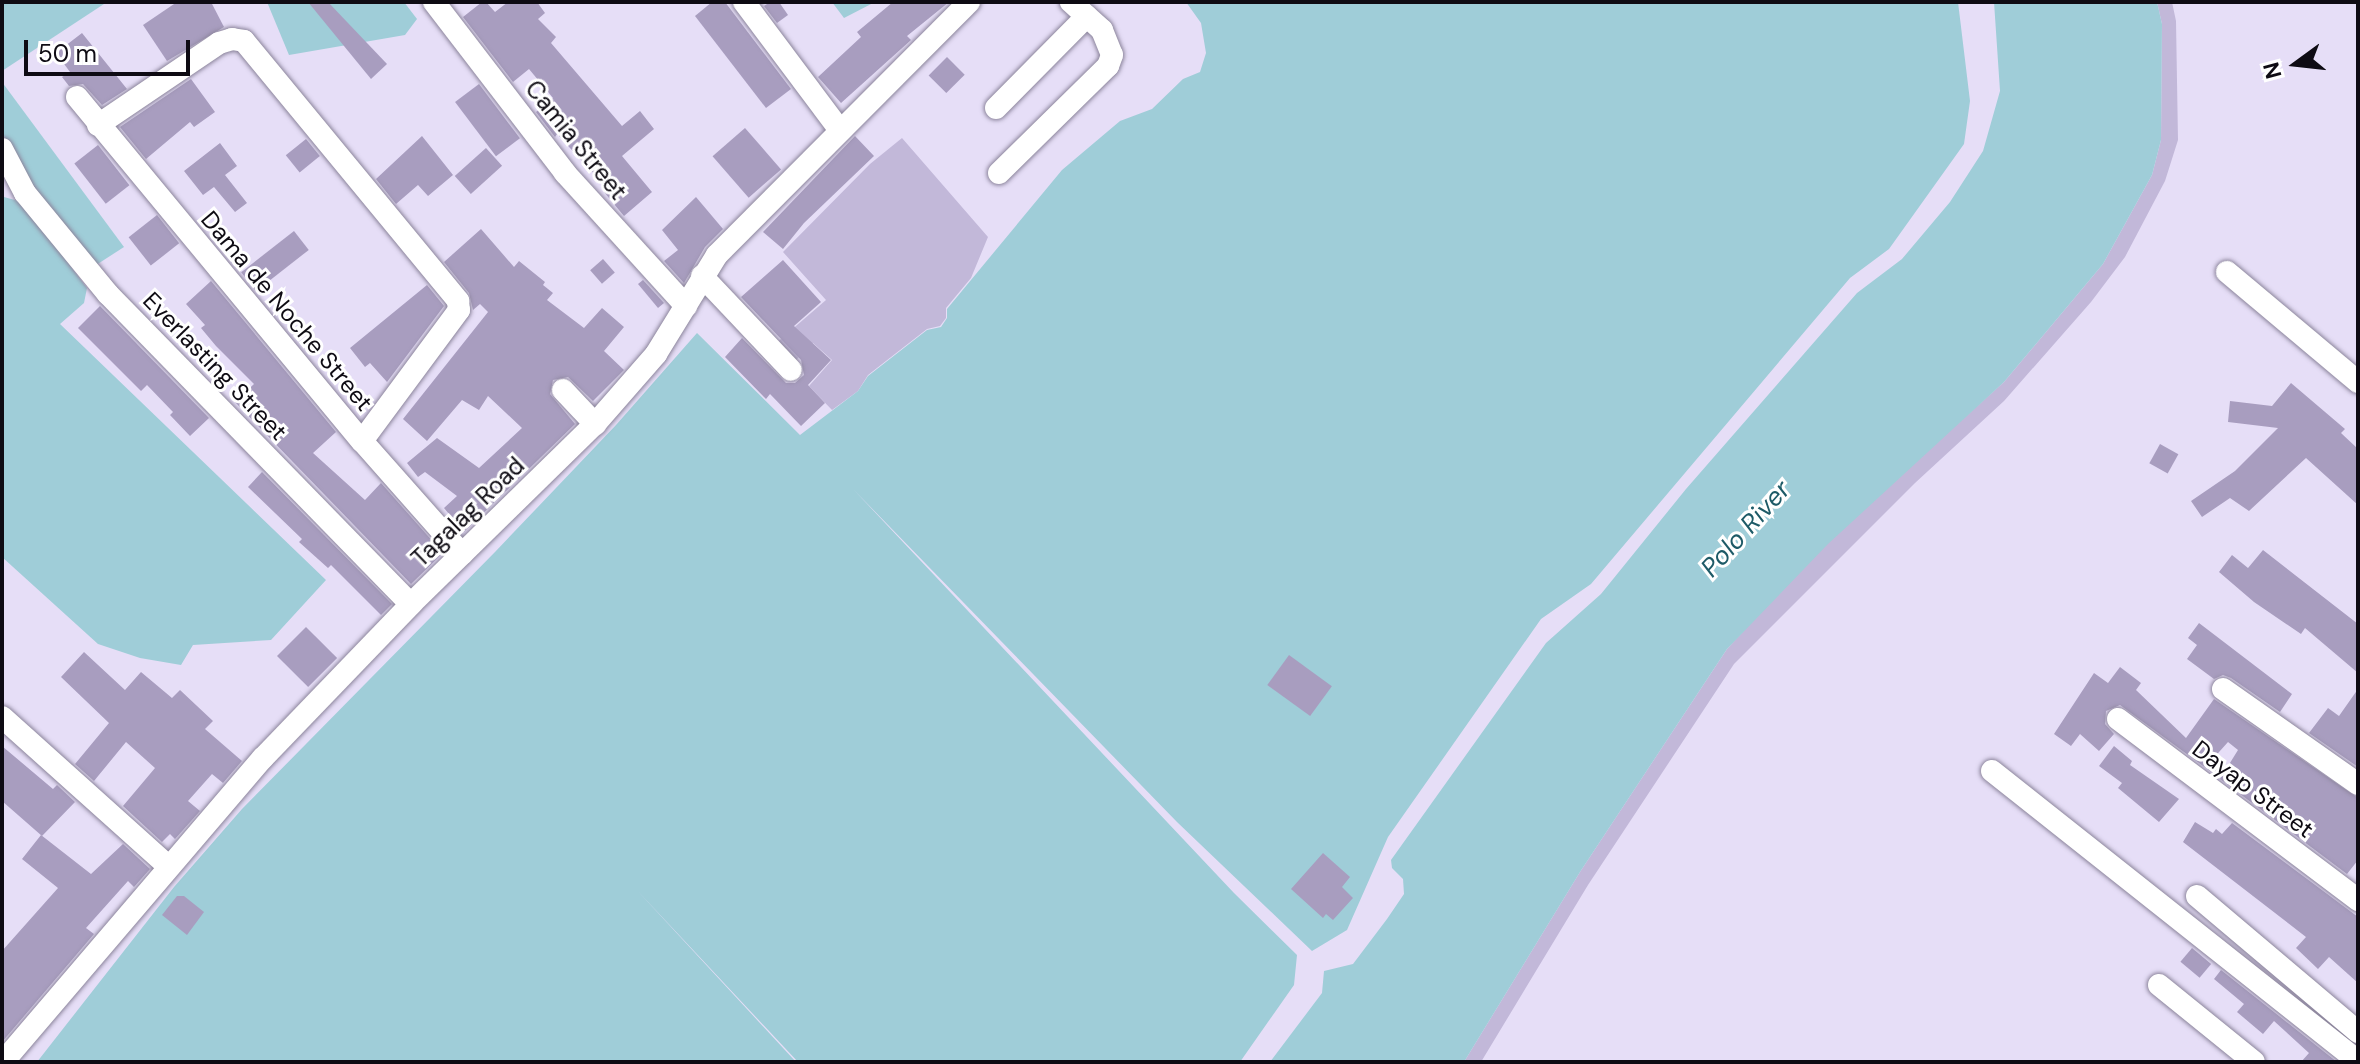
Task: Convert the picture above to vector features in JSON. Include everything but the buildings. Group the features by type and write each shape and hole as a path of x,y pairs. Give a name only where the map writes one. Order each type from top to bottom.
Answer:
{"street":[{"name":"Camia Street","path":"434,2 565,173 686,306"},
{"path":"744,2 839,129"},
{"name":"Tagalag Road","path":"3,1062 263,758 411,604 595,424 656,354 717,255 839,129 969,2"},
{"path":"996,108 1079,9 1102,30 1110,47 1108,66 999,173"},
{"path":"98,125 219,43 232,39 244,41 254,52 458,301 459,310 362,441"},
{"name":"Dama de Noche Street","path":"77,97 362,441 462,554"},
{"name":"Everlasting Street","path":"2,149 25,193 108,294 411,604"},
{"path":"2227,272 2358,382"},
{"path":"702,276 791,370"},
{"path":"563,390 595,424"},
{"path":"2223,689 2358,784"},
{"path":"2,717 169,867"},
{"name":"Dayap Street","path":"2118,719 2358,900"},
{"path":"1992,771 2358,1061"},
{"path":"2197,896 2358,1032"},
{"path":"2159,985 2254,1062"}],"shaded area":[{"path":"2157,2 2172,2 2176,21 2178,140 2165,181 2125,257 2091,302 2004,401 1915,483 1734,664 1588,885 1481,1062 1464,1062 1580,872 1727,649 1784,587 1786,578 2004,382 2103,264 2152,175 2161,140 2162,24"},
{"path":"902,138 988,237 971,278 946,308 946,318 940,326 927,329 868,375 858,391 832,410 809,386 832,360 813,343 793,363 774,345 826,300 783,252 870,164"}],"water":[{"path":"2,2 107,2 2,71"},
{"path":"267,2 404,2 417,19 405,35 289,55"},
{"path":"832,2 875,2 844,18"},
{"path":"1186,2 1958,2 1970,101 1964,144 1889,249 1850,278 1591,584 1541,619 1388,837 1347,930 1312,951 1177,822 853,489 1234,893 1297,955 1294,985 1240,1062 798,1062 634,887 796,1062 37,1062 174,887 242,809 495,552 616,425 697,333 800,435 858,391 868,376 927,330 941,327 947,318 947,309 1062,170 1120,121 1152,109 1183,79 1200,72 1206,53 1201,23"},
{"name":"Polo River","path":"1994,2 2157,2 2162,24 2161,140 2152,175 2103,264 2004,382 1828,544 1727,649 1580,872 1464,1062 1270,1062 1322,993 1324,971 1353,964 1404,894 1403,879 1392,868 1391,860 1546,643 1601,594 1686,489 1857,293 1902,259 1950,202 1983,151 2000,91"},
{"path":"2,82 124,247 93,267 18,165 2,132"},
{"path":"4,197 22,202 87,288 84,303 60,324 326,580 271,640 193,645 181,665 140,658 98,644 2,557"}]}
